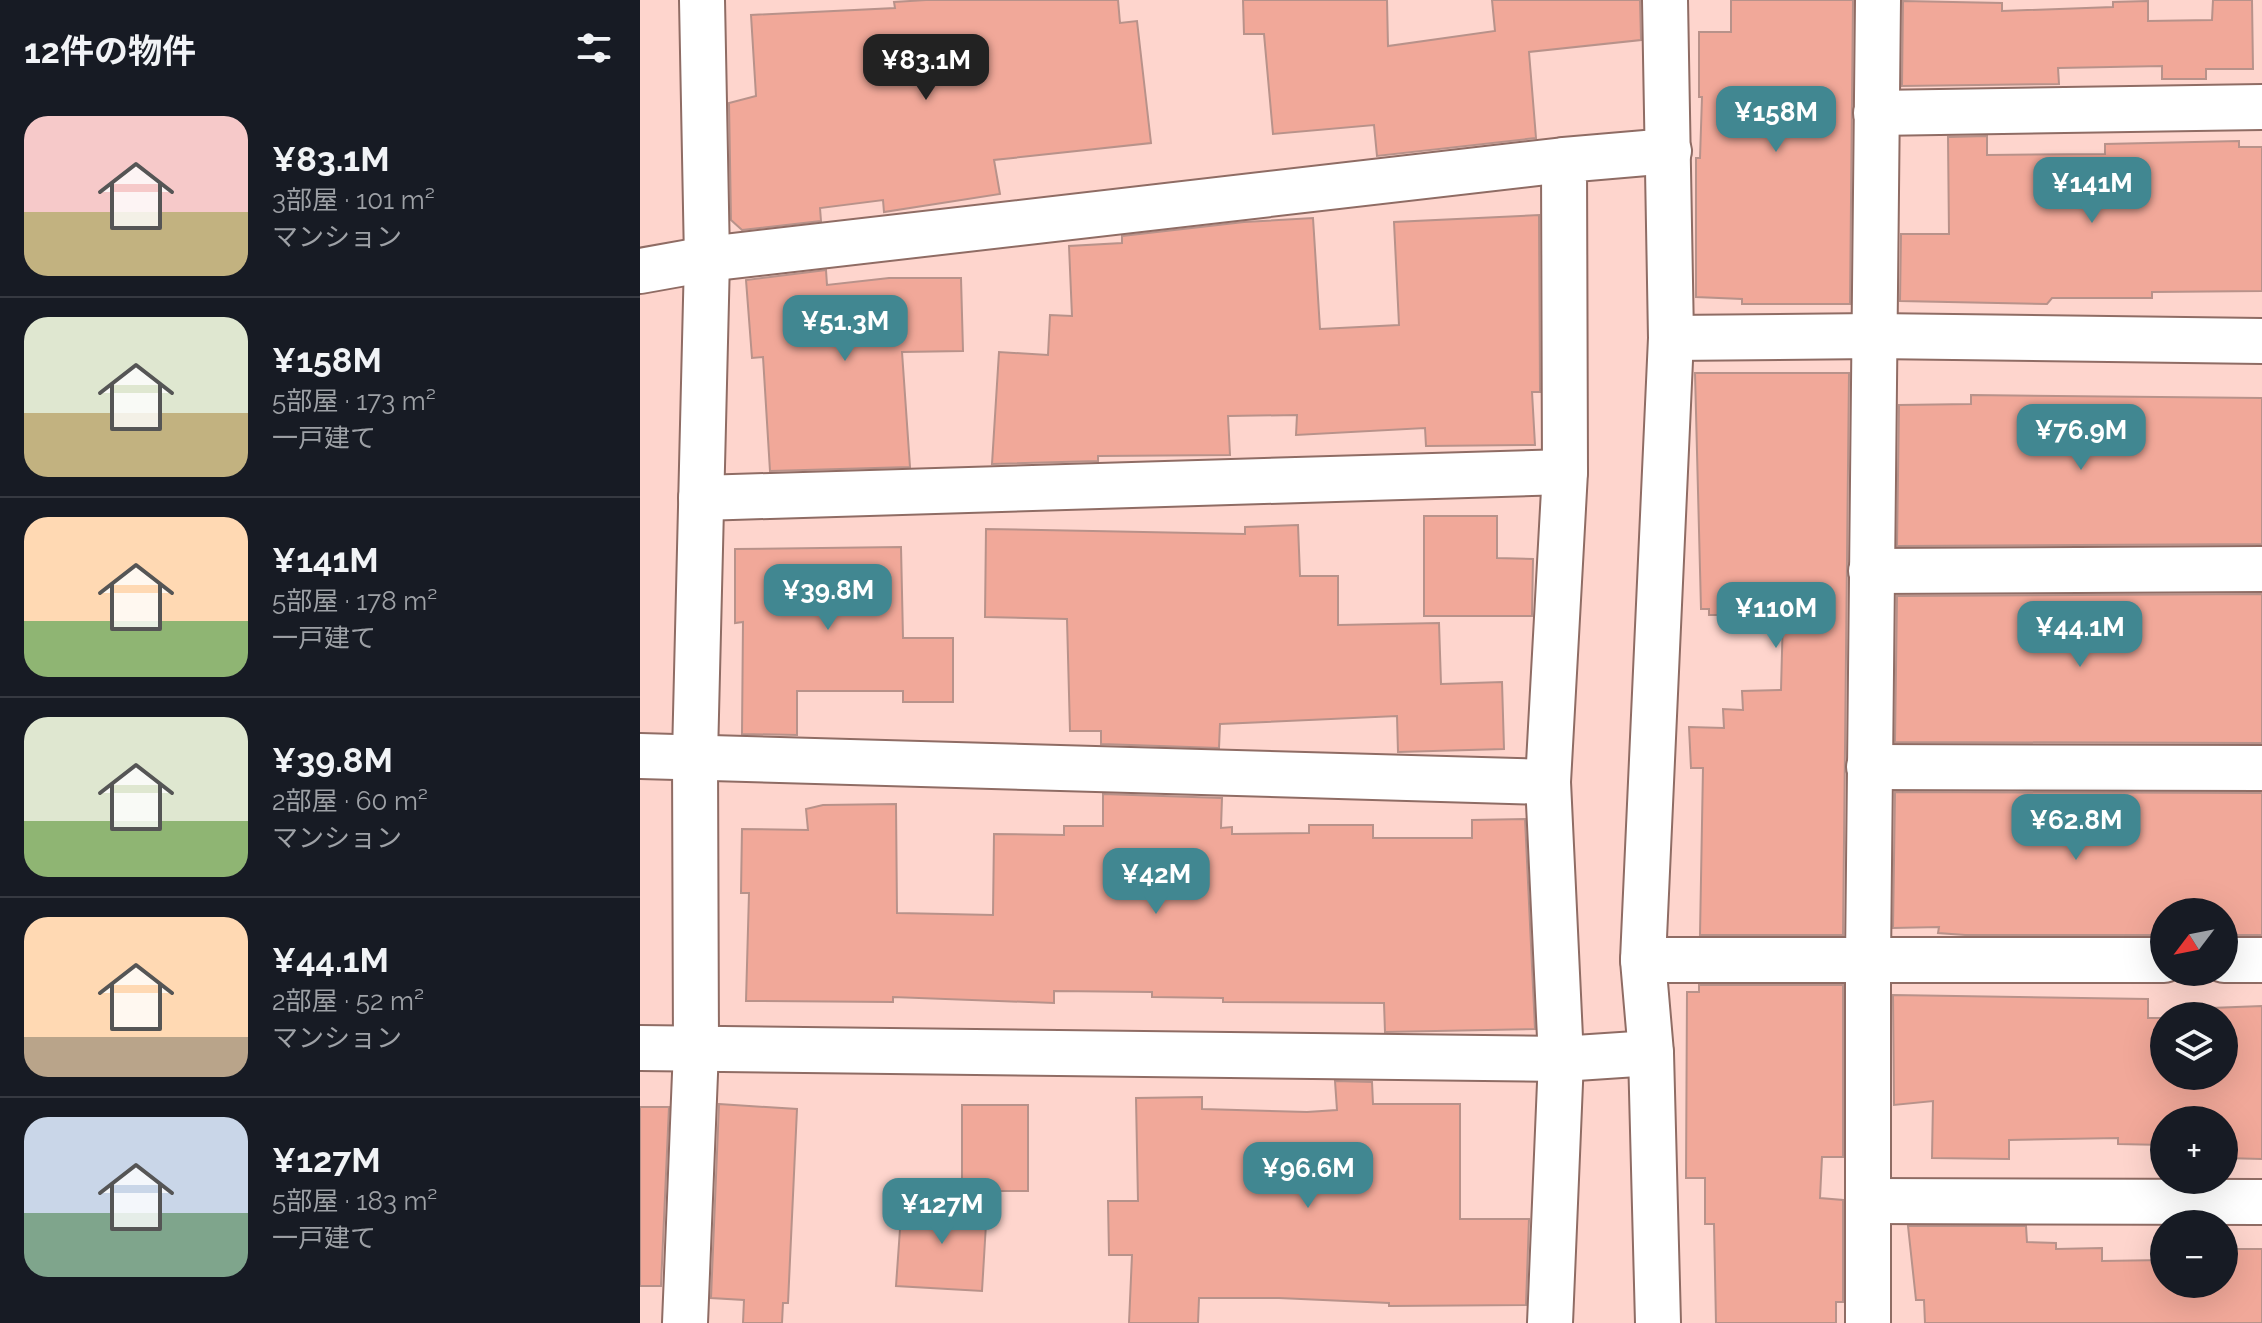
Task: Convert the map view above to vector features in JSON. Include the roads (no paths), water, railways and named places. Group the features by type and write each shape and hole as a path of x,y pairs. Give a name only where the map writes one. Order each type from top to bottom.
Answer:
{"street":[{"path":"685,1323 696,1049 695,756 707,259 702,0"},
{"path":"1658,1323 1651,1053 1643,960 1671,338 1665,0"},
{"path":"1868,1323 1869,767 1878,0"},
{"path":"1876,113 2262,107"},
{"path":"640,271 707,259 1564,160 1669,151"},
{"path":"1550,1323 1561,1059 1548,782 1565,472 1564,160"},
{"path":"1671,338 1874,336 2262,341"},
{"path":"701,498 1565,472"},
{"path":"1871,571 2262,569"},
{"path":"640,756 1548,782"},
{"path":"1869,767 2262,768"},
{"path":"1643,960 2150,960"},
{"path":"2238,960 2262,960"},
{"path":"640,1048 1561,1059 1651,1053"},
{"path":"1868,1201 2262,1202"}]}
